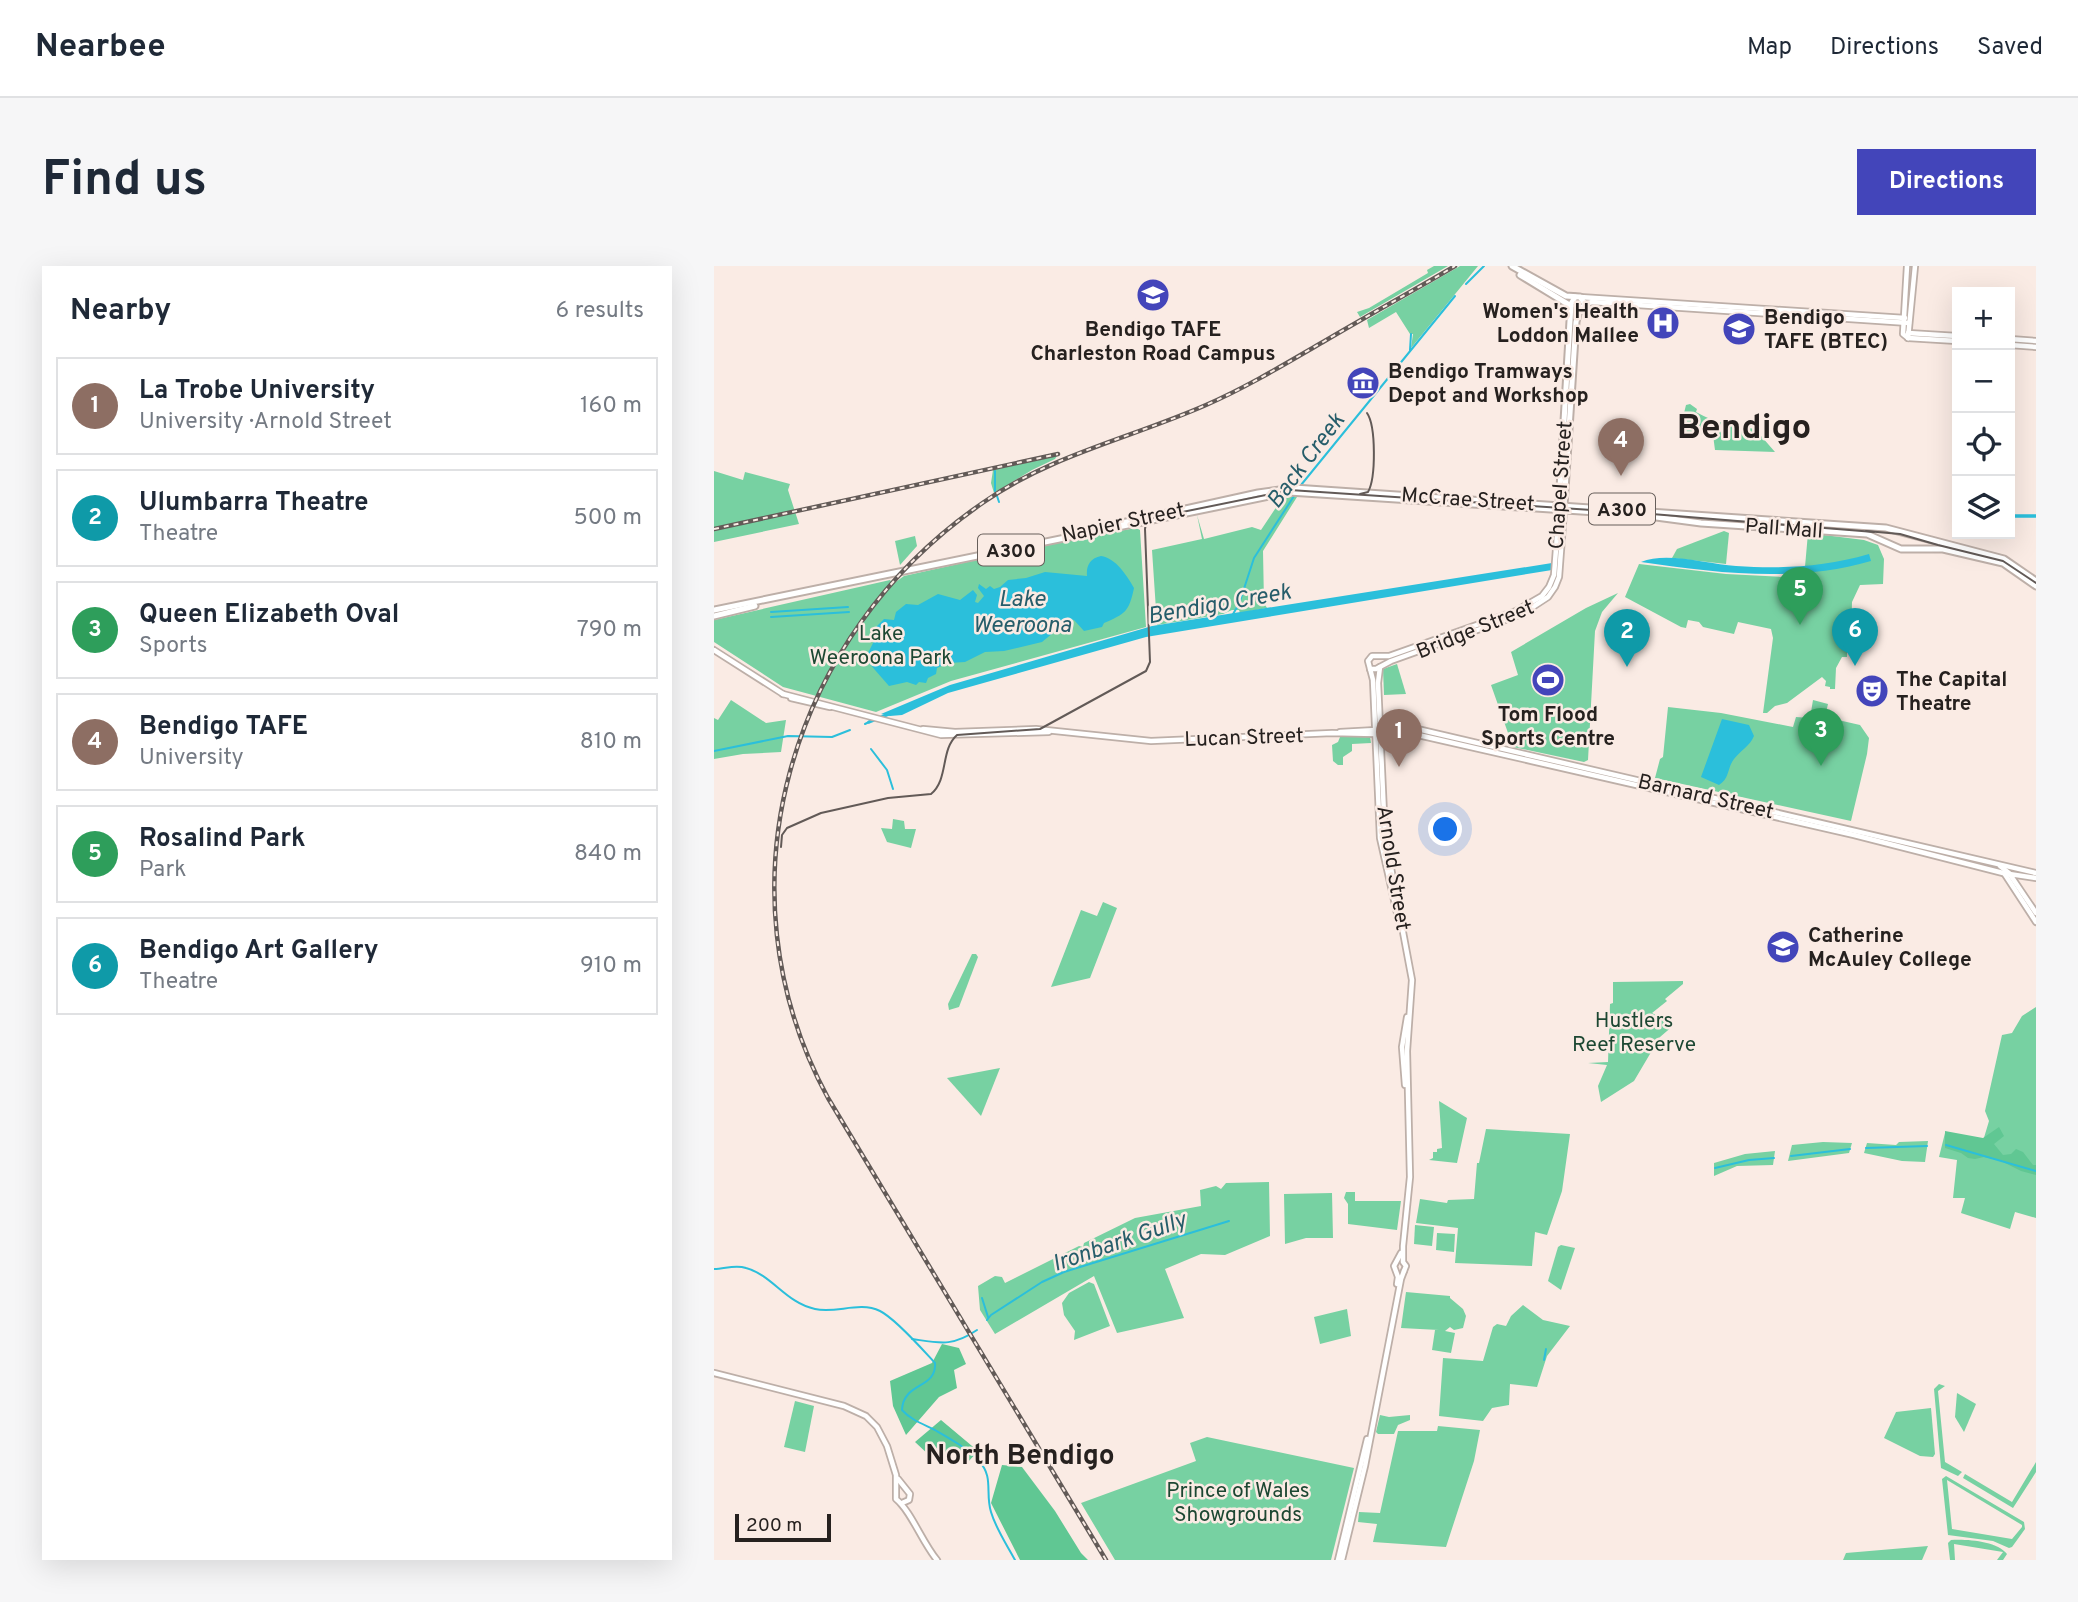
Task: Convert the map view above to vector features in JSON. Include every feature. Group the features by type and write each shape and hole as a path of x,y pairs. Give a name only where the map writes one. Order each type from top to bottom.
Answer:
{"main road":[{"path":"1506,266 1576,311 1581,311"},
{"path":"1512,266 1561,293 1577,297 1751,311 1858,314 1907,321"},
{"path":"1907,266 1906,335 1952,338"},
{"path":"1907,321 1915,266"},
{"path":"1571,307 1577,297"},
{"path":"1577,297 1585,304 1688,305"},
{"name":"Chapel Street","path":"1569,391 1576,320 1585,304"},
{"name":"Chapel Street","path":"1556,580 1569,391 1571,307"},
{"path":"1814,314 1862,320 1907,321"},
{"path":"1858,314 1862,320"},
{"path":"2015,339 2036,341"},
{"path":"2015,345 2036,346"},
{"name":"McCrae Street","path":"1258,495 1298,490 1675,516"},
{"name":"Napier Street","path":"714,613 1258,495"},
{"name":"Pall Mall","path":"1675,516 1867,534 1891,545"},
{"name":"Pall Mall","path":"1736,522 1893,529"},
{"path":"1795,529 1801,523 1804,530"},
{"path":"1891,545 1893,529"},
{"name":"A300","path":"1893,529 1954,549 1986,556 2008,565 2034,582"},
{"name":"A300","path":"1891,545 1910,550 1954,549"},
{"name":"Bridge Street","path":"1378,657 1406,653 1540,604 1551,594 1556,580"},
{"name":"Lucan Street","path":"716,652 783,694 951,734 1043,731 1155,741 1377,731"},
{"name":"Bridge Street","path":"1381,667 1406,653"},
{"path":"1378,657 1381,667 1370,669 1370,658 1378,657"},
{"name":"Arnold Street","path":"1381,667 1378,676 1377,731 1380,838 1391,893 1406,943 1412,980 1404,1044 1410,1177 1400,1262"},
{"name":"Arnold Street","path":"1370,669 1377,731"},
{"name":"Barnard Street","path":"1377,731 1436,736 1532,761 1739,803 2036,873"},
{"name":"Barnard Street","path":"1503,752 1521,753 1590,769 1657,790 2036,878"},
{"path":"1521,753 1532,761"},
{"path":"1701,795 1732,807"},
{"path":"1739,803 1768,815"},
{"path":"1996,864 2018,885 2036,914"},
{"path":"2006,873 2036,922"},
{"path":"2018,885 2019,879 2025,876"},
{"path":"1340,1560 1363,1472 1406,1265 1400,1262 1394,1266 1397,1271 1390,1334"},
{"path":"1397,1271 1404,1271"},
{"path":"714,1373 859,1412 873,1423 882,1436 896,1475 910,1494 916,1528"},
{"path":"896,1475 896,1499 937,1560"},
{"path":"897,1491 906,1489"},
{"path":"901,1503 909,1500"}],"green space":[{"path":"1434,266 1448,266 1360,317 1357,312 1369,308 1428,273 1427,270"},
{"path":"1460,266 1478,266 1411,348 1413,334 1410,334 1396,312 1369,328 1367,320"},
{"path":"1690,404 1697,409 1696,412 1710,419 1755,429 1775,452 1715,450 1713,435 1686,433 1687,421 1683,417 1686,405"},
{"path":"1057,456 994,493 991,483 993,470"},
{"path":"714,471 743,480 745,472 790,484 788,490 799,524 714,542"},
{"path":"1283,497 1297,497 1263,551 1264,603 1267,608 1240,613 1239,610 1232,610 1223,614 1157,625 1152,550 1202,539 1197,515 1204,539 1252,527 1261,530"},
{"name":"Lake Weeroona Park","path":"1136,528 1140,530 1146,627 951,681 876,712 783,687 714,642 714,620 890,580 893,584 904,576 1062,541"},
{"path":"1724,531 1729,533 1726,564 1672,558 1677,549"},
{"path":"1808,533 1864,540 1878,545 1884,559 1883,584 1860,585 1852,602 1851,642 1854,646 1847,649 1847,657 1842,657 1836,668 1835,689 1825,686 1826,681 1822,677 1787,703 1775,706 1767,713 1763,713 1773,638 1771,629 1738,622 1734,634 1703,627 1699,622 1688,620 1686,628 1681,627 1625,597 1639,564 1726,574 1804,578"},
{"path":"915,536 917,546 900,565 895,541"},
{"name":"Tom Flood Sports Centre","path":"1618,593 1602,612 1595,631 1588,760 1584,762 1513,747 1491,685 1518,675 1511,652 1586,608"},
{"path":"1397,664 1406,694 1384,695 1383,669"},
{"path":"731,700 766,723 786,720 781,752 714,759 714,718 718,720"},
{"path":"1813,700 1828,704 1825,717 1860,725 1869,738 1851,821 1655,778 1663,757 1668,707 1721,713 1793,727 1796,717 1810,718"},
{"path":"1370,736 1371,743 1352,744 1352,751 1343,757 1343,765 1333,761 1332,745 1338,742 1340,737"},
{"path":"893,819 904,821 905,829 916,829 911,848 887,842 881,828 892,829"},
{"path":"1103,902 1117,908 1090,978 1051,987 1081,910 1097,916"},
{"path":"972,954 978,957 959,1007 949,1010 948,1004"},
{"name":"Hustlers Reef Reserve","path":"1683,981 1683,984 1665,999 1667,1001 1652,1013 1674,1025 1660,1037 1634,1081 1601,1102 1598,1086 1607,1065 1588,1063 1608,1062 1613,982"},
{"path":"2036,1007 2036,1218 2015,1212 2010,1229 1961,1213 1965,1198 1953,1198 1957,1160 1939,1157 1945,1133 1983,1141 1989,1121 1985,1111 2002,1035 2012,1033 2022,1016"},
{"path":"1000,1068 981,1116 947,1078"},
{"path":"1439,1101 1467,1118 1457,1163 1429,1160 1433,1158 1433,1152 1442,1148"},
{"path":"1999,1127 2004,1136 1994,1144 2003,1155 2011,1154 2016,1149 2023,1152 2033,1165 2036,1165 2036,1175 1999,1160 1968,1158 1945,1148 1945,1131 1983,1138"},
{"path":"1486,1129 1570,1134 1562,1191 1547,1235 1535,1232 1532,1266 1455,1263 1458,1228 1416,1223 1420,1199 1447,1203 1448,1200 1474,1199 1477,1163"},
{"path":"1928,1141 1925,1162 1902,1161 1864,1153 1867,1143 1896,1145 1899,1142"},
{"path":"1852,1143 1849,1153 1788,1161 1792,1145"},
{"path":"1775,1151 1773,1165 1737,1166 1714,1176 1714,1163 1745,1154"},
{"path":"1269,1182 1270,1236 1225,1255 1201,1254 1165,1269 1184,1318 1117,1333 1094,1276 995,1334 980,1310 978,1286 995,1276 1002,1277 1005,1283 1079,1246 1083,1247 1084,1243 1135,1218 1201,1206 1200,1190 1216,1186 1221,1189 1226,1183"},
{"path":"1346,1192 1355,1192 1355,1201 1401,1201 1397,1230 1348,1224 1348,1204 1344,1198"},
{"path":"1332,1193 1333,1238 1306,1238 1285,1244 1284,1194"},
{"path":"1415,1225 1434,1227 1432,1246 1414,1244"},
{"path":"1437,1233 1455,1234 1454,1252 1436,1250"},
{"path":"1561,1245 1575,1248 1561,1290 1548,1281 1558,1247"},
{"path":"1089,1282 1094,1284 1110,1326 1074,1340 1075,1331 1064,1315 1062,1303 1069,1293"},
{"path":"1406,1292 1450,1296 1463,1309 1466,1316 1463,1328 1454,1330 1450,1327 1445,1331 1455,1333 1451,1353 1432,1350 1435,1330 1439,1330 1401,1328"},
{"path":"1523,1305 1543,1320 1570,1326 1547,1356 1537,1387 1510,1384 1509,1405 1492,1408 1483,1421 1439,1416 1443,1358 1483,1361 1493,1327 1497,1324 1506,1326 1511,1316"},
{"path":"1347,1309 1351,1336 1320,1344 1314,1317"},
{"path":"942,1344 959,1348 966,1364 954,1370 957,1388 939,1397 906,1435 893,1406 890,1381 932,1363"},
{"path":"1939,1384 1945,1386 1938,1391 1945,1462 1962,1472 1958,1476 1941,1468 1934,1389"},
{"path":"1957,1393 1976,1404 1964,1432 1955,1417"},
{"path":"795,1401 814,1406 805,1452 784,1447"},
{"path":"1931,1408 1935,1454 1933,1457 1920,1456 1884,1438 1896,1412"},
{"path":"1380,1415 1410,1415 1410,1420 1398,1425 1394,1434 1378,1434 1376,1432"},
{"path":"941,1420 978,1451 968,1462 958,1451 930,1456 915,1442"},
{"path":"1438,1426 1480,1430 1474,1461 1446,1547 1373,1542 1377,1524 1358,1522 1359,1512 1380,1513 1398,1431 1437,1431"},
{"name":"Prince of Wales Showgrounds","path":"1207,1437 1354,1468 1331,1560 1115,1560 1081,1503 1196,1461 1190,1443"},
{"path":"2036,1462 2036,1472 2013,1508 1963,1478 1965,1474 2012,1502"},
{"path":"1002,1465 1022,1467 1088,1560 1020,1560 991,1503"},
{"path":"1946,1476 2024,1522 2025,1529 2012,1547 1993,1541 1948,1535 1942,1479","holes":["1947,1480 2022,1525 2012,1539 1952,1529"]},
{"path":"1951,1540 1989,1544 2007,1554 2003,1560 1997,1560 2003,1552 1954,1544 1955,1560 1950,1560 1948,1543"},
{"path":"1928,1546 1922,1560 1843,1560 1846,1553"}],"water":[{"path":"1869,554 1871,561 1843,568 1785,574 1698,570 1641,562 1675,558 1736,566 1787,567 1836,562"},
{"name":"Lake Weeroona","path":"1101,556 1116,564 1134,588 1125,611 1104,623 1102,627 1084,631 1070,619 1042,642 1004,651 985,652 965,662 948,663 937,668 936,674 928,678 926,683 919,682 916,685 907,682 889,686 868,662 867,655 873,643 874,629 884,619 894,620 896,612 906,604 918,605 938,594 960,600 973,590 977,595 975,602 978,603 984,596 978,588 979,584 986,589 990,586 994,589 1008,580 1045,572 1087,576 1090,563"},
{"path":"1552,563 1552,570 1146,637 948,693 902,715 881,714 950,685 1152,626"},
{"path":"1722,719 1749,725 1754,736 1734,759 1725,779 1719,785 1701,777"}],"waterway":[{"name":"Back Creek","path":"1466,284 1484,266"},
{"name":"Back Creek","path":"1301,485 1455,296"},
{"path":"1410,350 1411,334"},
{"path":"995,471 995,491"},
{"path":"997,496 999,502"},
{"name":"Back Creek","path":"1233,614 1239,604 1254,558 1294,496"},
{"name":"Bendigo Creek","path":"2015,516 2036,516"},
{"path":"771,612 848,607"},
{"path":"771,617 849,612"},
{"name":"Bendigo Creek","path":"869,722 889,714"},
{"name":"Bendigo Creek","path":"865,724 869,722"},
{"name":"Bendigo Creek","path":"714,751 788,736 832,737 850,730"},
{"path":"871,749 887,770 893,789"},
{"name":"Ironbark Gully","path":"1946,1145 2036,1171"},
{"name":"Ironbark Gully","path":"1866,1148 1927,1146"},
{"name":"Ironbark Gully","path":"1791,1156 1850,1149"},
{"name":"Ironbark Gully","path":"1715,1168 1749,1160 1774,1158"},
{"name":"Ironbark Gully","path":"987,1320 1042,1282 1064,1272 1229,1221"},
{"path":"714,1269 746,1268 764,1277 805,1306 823,1310 872,1308 901,1327 935,1363 931,1377 908,1394 902,1410 963,1448 984,1467 988,1479 991,1512 1015,1560"},
{"path":"982,1298 988,1317"},
{"name":"Ironbark Gully","path":"912,1339 946,1342 960,1339 977,1330"},
{"path":"1544,1360 1546,1349"}],"tram line":[{"path":"1360,494 1368,492 1374,464 1372,429 1367,413"},
{"path":"781,847 782,835 787,828 821,813 888,798 931,794 937,788 948,748 957,735 1040,729 1146,671 1150,662 1145,529 1146,523 1153,518 1290,490 1874,532"},
{"path":"1866,531 1900,534 2003,561 2036,583"}],"railway":[{"path":"1106,1560 828,1098 794,1018 777,935 776,852 790,771 819,694 861,622 917,557 984,502 1064,459 1178,417 1236,391 1455,266"},
{"path":"714,529 1058,454"}],"place":[{"name":"Bendigo TAFE Charleston Road Campus","path":"1153,295"},
{"name":"Women's Health Loddon Mallee","path":"1663,323"},
{"name":"Bendigo TAFE (BTEC)","path":"1739,329"},
{"name":"Bendigo Tramways Depot and Workshop","path":"1363,383"},
{"name":"Bendigo TAFE","path":"1621,476"},
{"name":"Rosalind Park","path":"1800,625"},
{"name":"Bendigo Art Gallery","path":"1855,666"},
{"name":"Ulumbarra Theatre","path":"1627,667"},
{"name":"Tom Flood Sports Centre","path":"1548,680"},
{"name":"The Capital Theatre","path":"1872,691"},
{"name":"Queen Elizabeth Oval","path":"1821,766"},
{"name":"La Trobe University","path":"1399,767"},
{"name":"Catherine McAuley College","path":"1783,947"}],"district":[{"name":"Bendigo","path":"1744,426"},
{"name":"North Bendigo","path":"1020,1454"}]}
